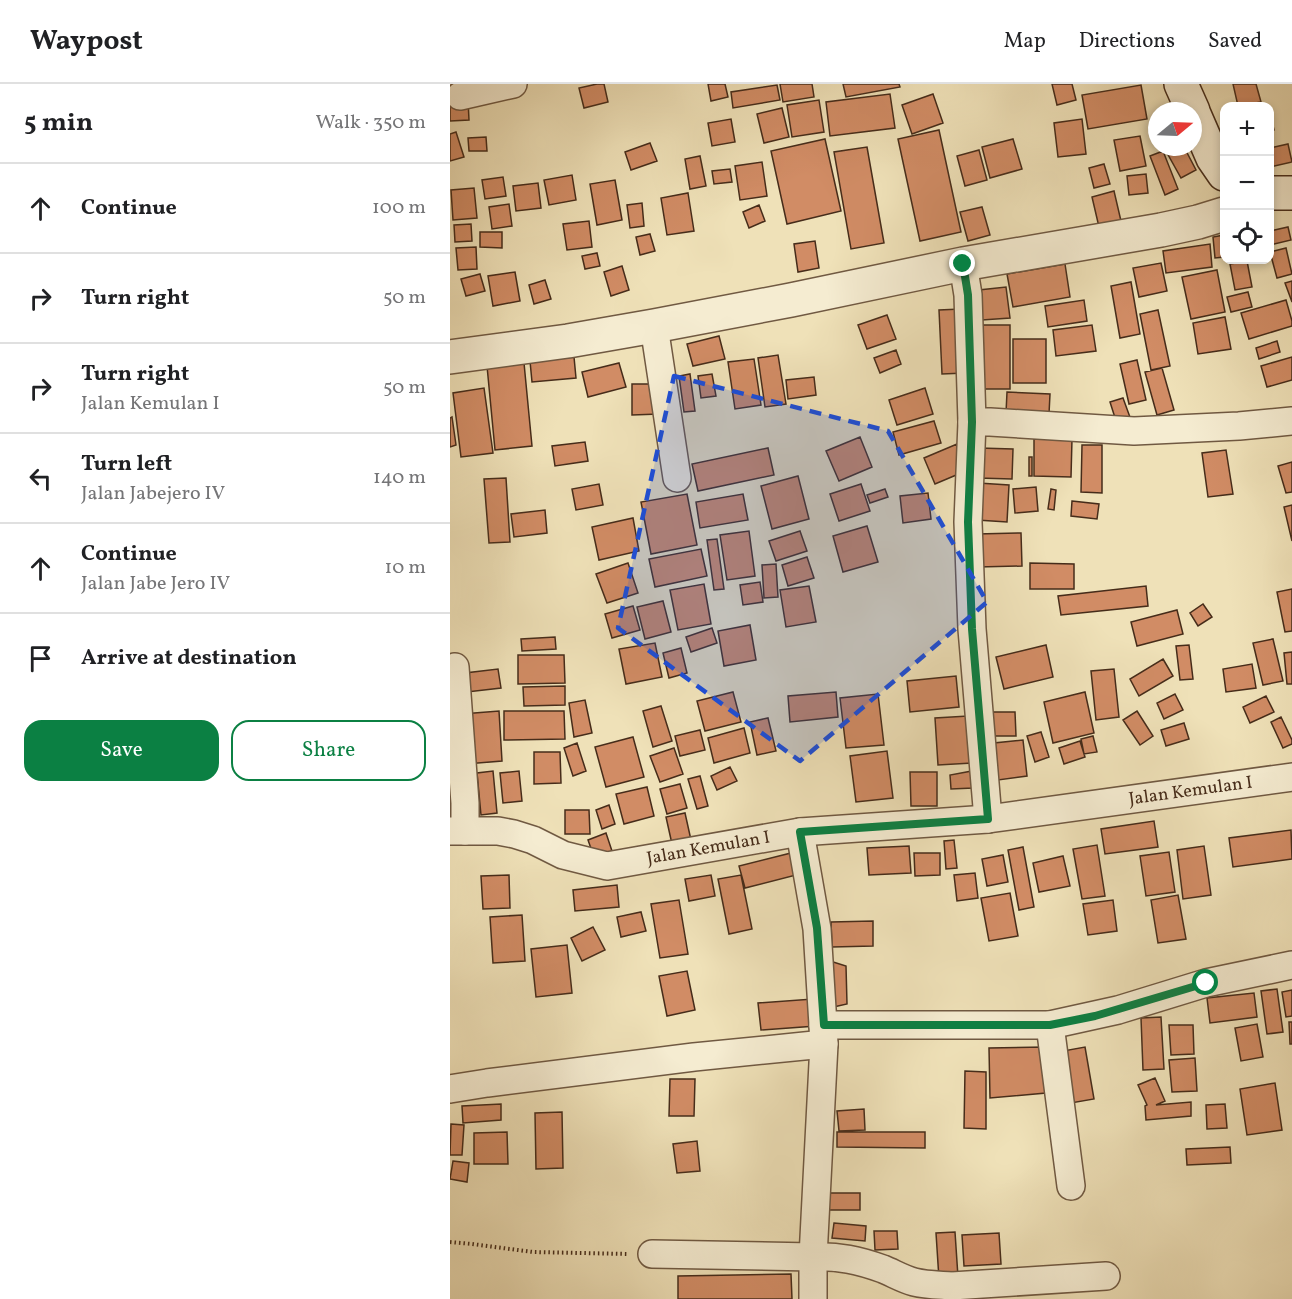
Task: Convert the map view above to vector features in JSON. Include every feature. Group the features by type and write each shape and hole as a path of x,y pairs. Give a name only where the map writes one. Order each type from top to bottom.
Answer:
{"street":[{"path":"460,96 513,84"},
{"path":"1181,84 1189,102"},
{"path":"1202,132 1220,168"},
{"path":"1274,193 1292,193"},
{"path":"450,357 568,341 792,300 966,280 1220,215"},
{"path":"966,280 972,422 968,522 972,629 988,819"},
{"path":"654,326 677,478"},
{"path":"972,422 1134,432 1292,421"},
{"path":"455,667 465,802 457,831"},
{"name":"Jalan Kemulan I","path":"457,831 498,831 514,834 533,840 563,855 608,866 800,832 988,819 1292,777"},
{"path":"800,832 817,928 824,1034 813,1299"},
{"path":"450,1089 694,1057 824,1034 1050,1025 1107,1013 1206,983 1292,965"},
{"path":"1050,1025 1071,1186"},
{"path":"652,1254 833,1256 862,1262 911,1281 928,1285 952,1286 1106,1276"}],"path":[{"path":"450,1242 533,1252 652,1254"}],"highlighted area":[{"path":"674,376 888,431 987,602 800,761 618,628"}],"building":[{"path":"604,84 608,102 584,108 579,88"},
{"path":"708,84 725,84 728,97 711,101"},
{"path":"780,84 812,84 814,97 783,102"},
{"path":"843,84 899,84 900,87 846,97"},
{"path":"1052,84 1072,84 1076,100 1057,105"},
{"path":"1233,84 1256,84 1261,102 1237,102"},
{"path":"777,85 780,100 733,108 731,92"},
{"path":"1141,85 1147,119 1088,129 1082,95"},
{"path":"890,94 895,128 830,136 826,102"},
{"path":"933,94 943,123 912,134 902,105"},
{"path":"468,100 469,120 450,121 450,101"},
{"path":"819,100 824,132 792,137 787,105"},
{"path":"782,108 789,137 764,143 757,114"},
{"path":"731,119 735,142 712,146 708,123"},
{"path":"1082,119 1086,154 1058,157 1054,123"},
{"path":"939,130 961,232 920,241 898,139"},
{"path":"456,132 464,157 450,161 450,134"},
{"path":"1140,136 1146,166 1120,171 1114,140"},
{"path":"486,137 487,151 469,151 468,138"},
{"path":"825,139 841,211 787,224 771,151"},
{"path":"1013,139 1022,169 990,178 982,147"},
{"path":"650,143 657,161 631,170 625,152"},
{"path":"1288,144 1292,162 1274,166 1274,147"},
{"path":"867,147 884,243 851,249 834,152"},
{"path":"979,150 987,180 965,186 957,156"},
{"path":"700,156 706,186 690,189 685,159"},
{"path":"1150,156 1165,156 1178,189 1165,195"},
{"path":"1169,156 1189,156 1196,170 1181,178"},
{"path":"762,162 767,196 740,200 735,166"},
{"path":"1104,164 1110,184 1094,188 1089,168"},
{"path":"730,169 732,182 714,184 712,171"},
{"path":"1146,174 1148,193 1129,195 1127,176"},
{"path":"572,175 576,200 549,205 544,180"},
{"path":"503,177 506,196 485,199 482,180"},
{"path":"615,180 622,220 597,225 590,184"},
{"path":"538,183 541,208 516,211 513,186"},
{"path":"474,188 477,218 453,220 451,190"},
{"path":"1114,191 1121,221 1099,227 1092,197"},
{"path":"688,193 694,231 667,235 661,198"},
{"path":"642,203 644,226 630,228 627,205"},
{"path":"509,204 512,226 492,229 489,207"},
{"path":"759,205 765,221 749,228 743,212"},
{"path":"982,207 990,235 968,241 960,212"},
{"path":"589,221 592,247 567,250 563,224"},
{"path":"471,224 472,241 455,242 454,225"},
{"path":"1288,227 1291,240 1274,244 1274,230"},
{"path":"480,232 502,232 502,248 480,247"},
{"path":"650,234 655,251 640,255 636,237"},
{"path":"1220,236 1220,257 1215,258 1213,237"},
{"path":"815,241 819,268 798,272 794,244"},
{"path":"1210,244 1212,267 1166,273 1163,251"},
{"path":"476,247 477,269 458,270 456,248"},
{"path":"1286,248 1292,274 1277,278 1273,264 1274,251"},
{"path":"597,253 600,266 585,269 582,256"},
{"path":"1161,263 1167,291 1139,297 1133,268"},
{"path":"1065,264 1070,297 1013,307 1007,274"},
{"path":"1230,264 1248,264 1252,287 1235,290"},
{"path":"622,266 629,290 611,296 604,272"},
{"path":"1217,270 1225,312 1191,319 1182,277"},
{"path":"515,272 520,301 493,306 488,276"},
{"path":"480,274 485,291 466,296 461,279"},
{"path":"545,280 551,299 534,304 529,285"},
{"path":"1292,281 1292,302 1285,283"},
{"path":"1131,282 1140,334 1120,338 1111,286"},
{"path":"1006,287 1010,318 982,320 979,290"},
{"path":"1248,292 1252,307 1231,312 1227,297"},
{"path":"1084,300 1087,321 1048,327 1045,306"},
{"path":"1286,300 1292,326 1249,339 1241,313"},
{"path":"961,309 965,373 942,374 939,310"},
{"path":"1158,310 1170,366 1151,370 1140,314"},
{"path":"887,315 896,339 867,349 858,325"},
{"path":"1225,317 1231,349 1198,354 1193,323"},
{"path":"983,325 1010,325 1010,389 984,389"},
{"path":"1092,325 1096,351 1056,356 1053,330"},
{"path":"719,336 725,359 693,366 687,344"},
{"path":"1013,339 1046,339 1046,383 1013,383"},
{"path":"1277,341 1280,352 1259,359 1256,348"},
{"path":"896,350 901,364 880,373 874,358"},
{"path":"778,355 786,404 765,407 758,358"},
{"path":"574,357 576,378 532,382 530,361"},
{"path":"1292,357 1292,380 1267,387 1261,366"},
{"path":"754,359 761,405 735,409 728,362"},
{"path":"1137,360 1146,400 1129,404 1120,364"},
{"path":"524,363 532,446 495,450 487,366"},
{"path":"619,363 626,387 588,397 582,372"},
{"path":"1162,368 1174,410 1157,415 1145,372"},
{"path":"690,374 695,411 684,412 679,376"},
{"path":"712,374 716,396 701,398 698,376"},
{"path":"814,377 816,395 788,399 786,380"},
{"path":"632,384 657,384 659,414 632,415"},
{"path":"484,388 493,453 461,457 453,393"},
{"path":"925,388 933,414 897,425 889,400"},
{"path":"1007,392 1050,394 1049,414 1006,413"},
{"path":"1123,398 1131,420 1117,424 1110,402"},
{"path":"452,417 456,445 450,447 450,418"},
{"path":"934,421 941,443 899,455 893,432"},
{"path":"860,437 872,467 839,481 826,451"},
{"path":"1034,439 1072,439 1071,477 1034,476"},
{"path":"585,442 588,461 555,466 552,446"},
{"path":"957,444 968,470 935,484 924,458"},
{"path":"1082,445 1102,445 1102,493 1081,492"},
{"path":"768,448 774,475 698,491 692,464"},
{"path":"979,448 1013,449 1012,479 978,478"},
{"path":"1226,450 1233,494 1208,497 1202,453"},
{"path":"1029,457 1032,457 1032,476 1029,476"},
{"path":"1292,462 1292,492 1286,493 1278,466"},
{"path":"798,476 809,519 772,529 761,486"},
{"path":"506,478 510,542 489,543 484,479"},
{"path":"978,483 1009,485 1007,522 977,520"},
{"path":"599,484 603,505 576,510 572,489"},
{"path":"861,484 870,511 839,521 830,494"},
{"path":"1036,487 1038,511 1015,513 1013,489"},
{"path":"885,489 888,497 870,503 867,495"},
{"path":"1051,489 1056,490 1054,510 1048,509"},
{"path":"928,493 931,519 903,523 900,496"},
{"path":"687,494 697,545 651,554 641,502"},
{"path":"743,494 748,520 700,528 696,502"},
{"path":"1072,501 1099,504 1097,519 1071,516"},
{"path":"1292,505 1292,541 1284,507"},
{"path":"545,510 547,533 514,537 511,514"},
{"path":"633,518 639,551 599,560 592,527"},
{"path":"867,526 878,562 843,572 833,536"},
{"path":"749,531 755,576 727,580 720,535"},
{"path":"800,531 807,551 776,561 769,541"},
{"path":"1021,533 1022,566 978,567 977,534"},
{"path":"717,539 724,589 714,590 707,540"},
{"path":"701,549 707,576 655,587 649,559"},
{"path":"807,557 814,578 788,586 782,565"},
{"path":"628,563 638,593 607,603 596,574"},
{"path":"1030,563 1074,564 1074,589 1030,589"},
{"path":"776,564 778,597 764,598 762,565"},
{"path":"760,582 763,602 743,605 740,585"},
{"path":"704,584 711,624 678,630 670,590"},
{"path":"809,586 816,622 786,627 780,590"},
{"path":"1146,586 1148,606 1061,615 1058,596"},
{"path":"1292,589 1292,631 1285,632 1277,592"},
{"path":"663,601 671,632 645,639 637,607"},
{"path":"1203,604 1212,617 1198,626 1190,613"},
{"path":"633,606 640,630 612,638 605,614"},
{"path":"1177,610 1183,634 1137,646 1131,622"},
{"path":"750,625 756,660 724,666 718,631"},
{"path":"712,628 717,643 691,652 686,637"},
{"path":"555,637 556,649 522,651 521,639"},
{"path":"1273,639 1283,681 1263,685 1253,643"},
{"path":"655,643 662,677 626,684 619,649"},
{"path":"1046,645 1053,677 1004,689 996,657"},
{"path":"1189,645 1193,679 1180,680 1176,646"},
{"path":"681,648 687,673 669,678 663,653"},
{"path":"1292,652 1292,684 1287,684 1284,653"},
{"path":"518,655 564,655 565,683 518,684"},
{"path":"1163,659 1173,676 1139,696 1130,679"},
{"path":"1252,664 1256,688 1226,692 1223,669"},
{"path":"498,669 501,688 467,692 465,673"},
{"path":"1114,669 1119,717 1096,720 1091,671"},
{"path":"956,676 959,707 910,712 907,681"},
{"path":"565,686 565,705 524,706 523,687"},
{"path":"733,692 741,722 705,731 697,701"},
{"path":"836,692 838,717 790,722 788,696"},
{"path":"1085,692 1094,733 1053,743 1044,702"},
{"path":"878,694 884,745 846,748 840,698"},
{"path":"1175,694 1183,710 1164,719 1157,703"},
{"path":"1266,696 1274,712 1250,723 1243,707"},
{"path":"585,700 592,733 574,737 569,703"},
{"path":"661,706 672,741 653,747 643,711"},
{"path":"499,711 502,761 466,764 462,714"},
{"path":"504,711 564,711 565,739 504,740"},
{"path":"1137,711 1153,736 1140,745 1123,720"},
{"path":"993,712 1015,712 1016,736 993,736"},
{"path":"968,716 972,763 938,765 935,718"},
{"path":"1281,717 1292,740 1292,744 1283,748 1271,722"},
{"path":"768,718 776,751 757,755 750,722"},
{"path":"1184,723 1189,739 1166,746 1161,730"},
{"path":"744,728 750,753 714,763 708,738"},
{"path":"700,730 705,750 680,756 675,736"},
{"path":"1041,732 1049,757 1035,762 1027,736"},
{"path":"1093,736 1097,752 1084,754 1081,739"},
{"path":"633,737 644,777 606,787 595,747"},
{"path":"1023,740 1027,776 998,780 994,743"},
{"path":"1080,741 1085,757 1064,764 1059,748"},
{"path":"577,743 586,771 573,776 564,748"},
{"path":"674,748 683,774 660,782 650,756"},
{"path":"887,751 893,798 856,802 850,756"},
{"path":"534,752 560,752 561,783 534,784"},
{"path":"730,767 737,781 717,790 711,776"},
{"path":"493,771 497,813 481,815 477,773"},
{"path":"519,771 522,801 503,803 500,773"},
{"path":"972,771 973,788 951,789 950,775"},
{"path":"910,772 937,772 937,806 911,806"},
{"path":"700,776 708,806 697,809 688,779"},
{"path":"680,784 687,808 667,814 660,789"},
{"path":"647,787 654,816 624,824 616,794"},
{"path":"609,805 615,824 602,829 596,810"},
{"path":"565,810 589,810 590,834 565,834"},
{"path":"685,813 691,840 672,844 666,817"},
{"path":"1154,821 1158,847 1105,854 1101,829"},
{"path":"1291,830 1292,859 1233,867 1229,838"},
{"path":"606,833 612,851 594,857 588,840"},
{"path":"954,840 957,868 946,869 944,841"},
{"path":"1097,845 1105,896 1082,899 1073,849"},
{"path":"909,846 911,873 869,875 867,848"},
{"path":"1204,846 1211,895 1183,899 1177,850"},
{"path":"1023,847 1034,907 1019,910 1008,850"},
{"path":"795,852 800,874 745,888 739,866"},
{"path":"1169,852 1175,892 1146,896 1140,856"},
{"path":"914,853 940,853 940,875 915,876"},
{"path":"1003,855 1008,882 987,886 982,859"},
{"path":"1063,856 1070,886 1039,892 1033,863"},
{"path":"975,873 978,898 957,901 954,875"},
{"path":"509,875 510,908 483,909 481,876"},
{"path":"711,875 715,896 689,901 685,879"},
{"path":"741,875 752,929 729,934 718,879"},
{"path":"617,885 619,907 575,911 573,890"},
{"path":"1010,893 1018,936 989,941 981,898"},
{"path":"1178,895 1186,939 1158,943 1151,900"},
{"path":"679,900 688,954 660,958 651,904"},
{"path":"1113,900 1117,931 1088,935 1083,904"},
{"path":"641,912 646,931 621,937 617,917"},
{"path":"522,915 525,961 493,963 490,917"},
{"path":"873,921 873,946 832,947 831,922"},
{"path":"593,927 605,950 582,961 571,938"},
{"path":"567,945 572,993 536,997 531,949"},
{"path":"830,961 846,966 847,1004 829,1008"},
{"path":"687,971 695,1010 667,1016 659,976"},
{"path":"1277,989 1283,1032 1267,1034 1261,991"},
{"path":"1292,990 1292,1016 1286,1017 1282,992"},
{"path":"1254,993 1257,1017 1210,1023 1207,998"},
{"path":"813,999 816,1026 761,1030 758,1003"},
{"path":"1161,1017 1164,1069 1143,1070 1141,1018"},
{"path":"1289,1022 1292,1022 1292,1044 1290,1044"},
{"path":"1257,1024 1263,1057 1241,1061 1235,1028"},
{"path":"1169,1025 1193,1025 1194,1054 1171,1055"},
{"path":"1045,1047 1046,1093 990,1098 989,1048"},
{"path":"1085,1047 1094,1099 1071,1103 1063,1051"},
{"path":"1195,1058 1197,1091 1172,1092 1169,1060"},
{"path":"965,1071 986,1072 986,1129 964,1128"},
{"path":"1155,1078 1165,1101 1156,1105 1191,1102 1191,1116 1146,1120 1145,1106 1147,1105 1138,1085"},
{"path":"670,1079 695,1079 694,1116 669,1116"},
{"path":"1275,1083 1282,1130 1247,1135 1240,1089"},
{"path":"501,1104 501,1120 463,1123 462,1106"},
{"path":"1225,1104 1227,1128 1207,1129 1206,1105"},
{"path":"864,1109 865,1130 839,1131 837,1111"},
{"path":"562,1112 563,1168 536,1169 535,1113"},
{"path":"451,1124 464,1125 462,1155 450,1155"},
{"path":"507,1132 508,1164 474,1164 474,1133"},
{"path":"837,1132 925,1132 925,1148 837,1147"},
{"path":"697,1141 700,1171 677,1173 673,1144"},
{"path":"1230,1147 1231,1163 1187,1165 1186,1149"},
{"path":"453,1161 469,1163 467,1182 450,1179"},
{"path":"827,1193 860,1193 860,1210 828,1210"},
{"path":"834,1223 866,1226 865,1241 832,1238"},
{"path":"874,1231 897,1231 898,1249 875,1250"},
{"path":"955,1232 958,1277 939,1279 936,1233"},
{"path":"999,1233 1001,1264 964,1266 962,1235"},
{"path":"791,1274 792,1299 678,1299 678,1276"}],"route":[{"path":"963,264 968,295 972,422 968,522 972,629 988,819 800,832 817,928 824,1025 1050,1025 1118,1010 1206,983"}]}
